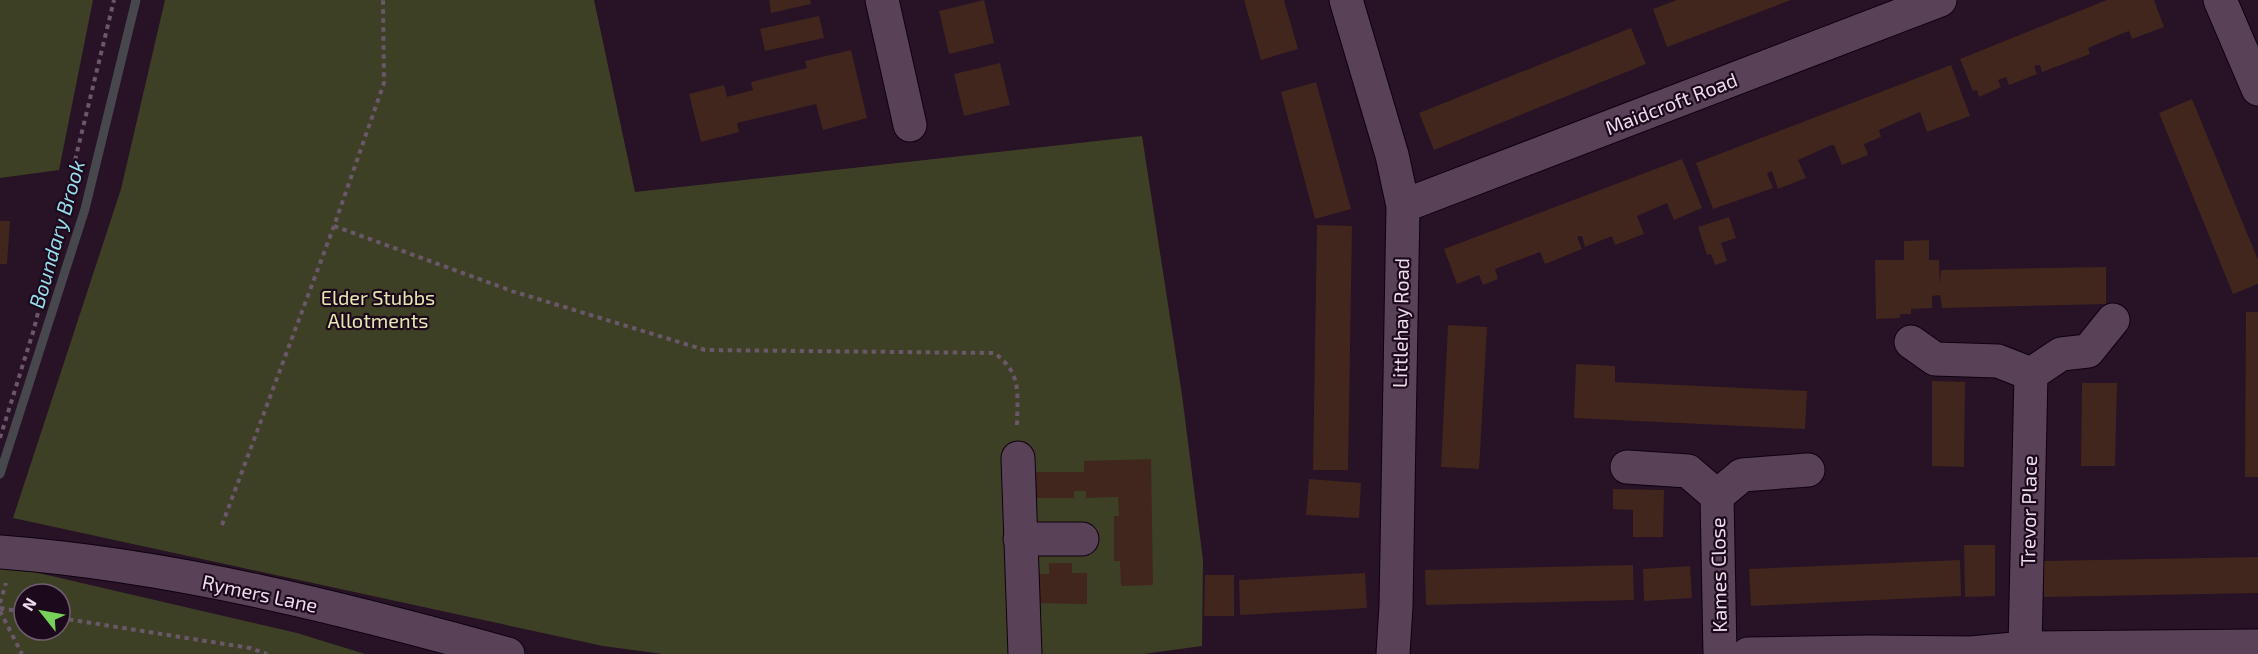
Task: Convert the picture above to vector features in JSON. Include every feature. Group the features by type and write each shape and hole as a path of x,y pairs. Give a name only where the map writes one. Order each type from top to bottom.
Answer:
{"street":[{"path":"882,0 910,125"},
{"name":"Littlehay Road","path":"1346,0 1392,155 1402,206 1394,654"},
{"name":"Maidcroft Road","path":"1402,206 1940,0"},
{"path":"2220,0 2258,89"},
{"path":"1911,342 1935,358 1998,361 2031,374 2061,354 2088,351 2113,320"},
{"name":"Trevor Place","path":"2025,648 2031,374"},
{"path":"1018,458 1025,654"},
{"path":"1627,467 1688,471 1717,496 1742,475 1808,470"},
{"name":"Kames Close","path":"1717,496 1719,654"},
{"path":"1020,539 1082,539"},
{"name":"Rymers Lane","path":"4,552 136,568 222,584 374,617 508,654"},
{"path":"1748,654 1971,653 2025,648 2258,646"}],"path":[{"path":"0,438 34,329 114,0"},
{"path":"222,525 334,226 384,83 383,0"},
{"path":"334,226 512,291 705,350 994,353 1008,363 1016,380 1018,458"},
{"path":"0,609 22,654"},
{"path":"72,620 250,648 267,654"}],"green space":[{"path":"0,0 93,0 59,170 0,178"},
{"name":"Elder Stubbs Allotments","path":"165,0 594,0 635,192 1142,136 1182,395 1203,560 1202,646 1143,654 663,654 603,646 13,518 121,189"},
{"path":"0,564 297,633 365,654 0,654"}],"building":[{"path":"769,0 810,0 811,4 771,13"},
{"path":"984,0 994,43 949,54 939,11"},
{"path":"1244,0 1284,0 1298,49 1261,60"},
{"path":"1677,0 1791,0 1667,47 1653,9"},
{"path":"2107,0 2154,0 2164,27 2132,39 2129,31 2126,32 2088,48 2090,54 2042,72 2040,65 2034,66 2037,74 2009,85 2006,77 1998,80 2001,87 1979,97 1977,90 1973,91 1960,59"},
{"path":"819,16 824,38 765,51 760,29"},
{"path":"1631,28 1646,64 1434,150 1419,113"},
{"path":"851,50 867,118 823,130 816,104 737,123 739,132 701,142 689,94 724,85 727,97 753,90 751,82 807,68 805,61"},
{"path":"1000,63 1010,105 964,116 954,74"},
{"path":"1951,65 1970,116 1927,132 1920,112 1879,130 1881,137 1864,144 1868,155 1842,165 1834,145 1829,146 1798,160 1806,178 1778,189 1772,171 1767,173 1773,188 1713,209 1696,163"},
{"path":"1316,82 1351,209 1315,219 1281,92"},
{"path":"2192,99 2258,260 2258,284 2233,294 2159,113"},
{"path":"1682,159 1702,208 1674,220 1667,203 1637,216 1644,234 1615,245 1612,236 1585,247 1582,236 1580,236 1577,237 1582,249 1545,264 1540,252 1495,269 1498,279 1483,285 1479,275 1457,284 1444,249"},
{"path":"1729,217 1736,238 1721,243 1727,261 1715,265 1711,254 1707,255 1698,227"},
{"path":"0,221 10,221 7,264 0,264"},
{"path":"1317,225 1352,226 1348,470 1313,470"},
{"path":"1929,240 1929,260 1939,260 1940,284 1941,270 2106,267 2106,304 1942,308 1940,295 1932,296 1932,308 1911,309 1911,314 1900,314 1900,318 1876,319 1875,260 1904,260 1904,241"},
{"path":"2246,312 2258,312 2258,477 2245,477"},
{"path":"1448,325 1487,327 1479,469 1441,467"},
{"path":"1576,364 1615,366 1615,382 1807,391 1805,429 1574,418"},
{"path":"1932,381 1965,382 1964,467 1932,466"},
{"path":"2082,383 2117,383 2115,466 2081,466"},
{"path":"1151,459 1153,585 1121,586 1120,561 1114,561 1114,516 1119,516 1118,497 1086,498 1086,491 1074,491 1074,498 1036,498 1036,472 1084,472 1084,461"},
{"path":"1309,479 1361,483 1359,518 1306,515"},
{"path":"1613,489 1664,490 1663,537 1633,537 1633,510 1613,509"},
{"path":"1964,545 1995,545 1995,596 1965,597"},
{"path":"2258,557 2258,593 2044,597 2043,561"},
{"path":"1960,560 1961,596 1751,606 1749,569"},
{"path":"1049,563 1072,563 1072,573 1087,573 1087,604 1033,603 1034,574 1049,574"},
{"path":"1633,565 1634,600 1426,605 1425,570"},
{"path":"1690,566 1692,598 1644,601 1643,569"},
{"path":"1365,573 1367,608 1240,615 1239,580"},
{"path":"1205,575 1234,575 1234,616 1204,616"}],"waterway":[{"name":"Boundary Brook","path":"0,474 85,209 136,0"}]}
